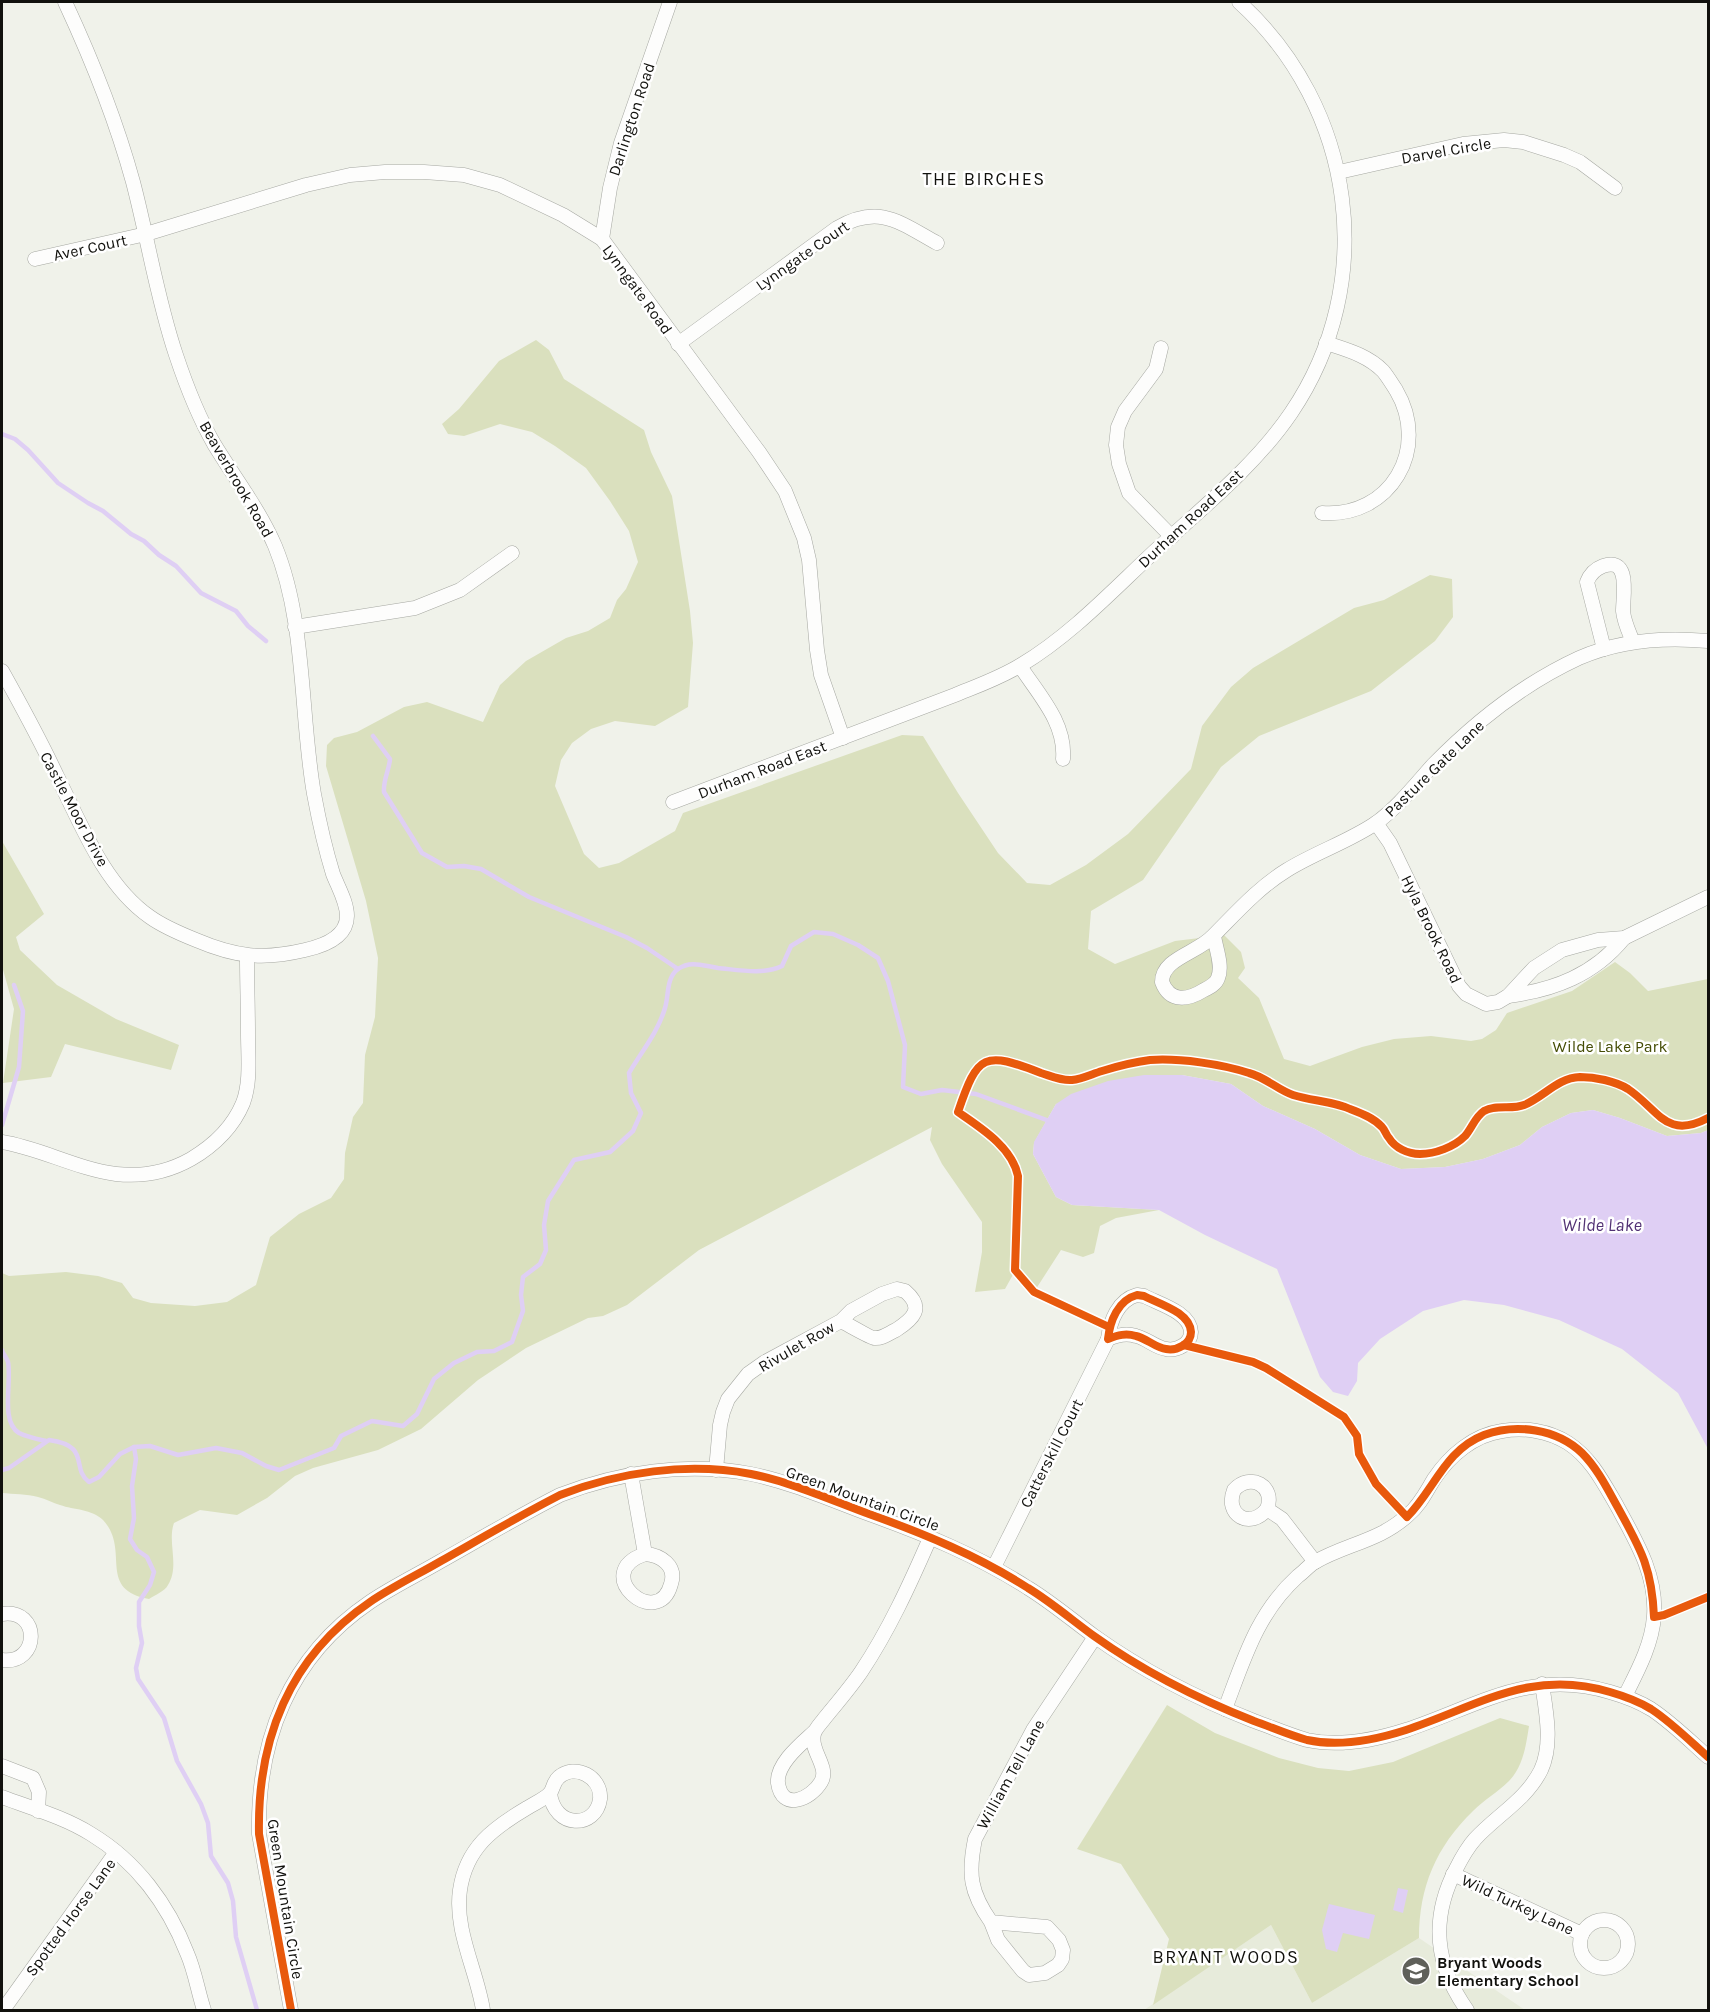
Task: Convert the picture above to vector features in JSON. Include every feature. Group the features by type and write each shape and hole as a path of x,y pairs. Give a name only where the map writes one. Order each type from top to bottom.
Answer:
{"street":[{"name":"Beaverbrook Road","path":"65,2 119,134 146,234 162,307 175,353 191,396 212,440 273,540 291,595 314,793 333,872 347,909 347,922 341,933"},
{"name":"Darlington Road","path":"602,239 610,188 621,143 670,2"},
{"name":"Durham Road East","path":"673,802 991,681 1020,666 1067,633 1172,537 1250,463 1292,412 1309,382 1326,343 1339,302 1344,267 1344,200 1339,172 1327,132 1313,99 1276,40 1239,2"},
{"name":"Darvel Circle","path":"1339,172 1463,144 1504,140 1523,142 1564,154 1580,162 1615,188"},
{"name":"Lynngate Road","path":"146,234 306,185 350,175 414,172 464,176 500,184 563,215 602,239 772,470 795,514 809,560 821,675 843,738"},
{"name":"Lynngate Court","path":"678,344 852,219 878,216 894,221 937,243"},
{"name":"Aver Court","path":"35,259 146,234"},
{"path":"1322,513 1348,513 1374,500 1396,477 1404,464 1409,447 1409,431 1404,408 1384,372 1360,354 1326,343"},
{"path":"1161,348 1156,369 1125,411 1118,427 1116,445 1121,472 1130,493 1172,537"},
{"path":"295,627 416,608 460,590 512,553"},
{"path":"1604,649 1587,582 1590,575 1604,565 1612,564 1618,567 1623,574 1623,611 1633,642"},
{"name":"Pasture Gate Lane","path":"1214,936 1221,968 1218,979 1191,998 1180,999 1170,995 1162,982 1165,969 1171,963 1203,947 1214,936 1260,890 1286,871 1376,823 1395,807 1467,733 1497,709 1555,671 1604,649 1653,639 1708,641"},
{"path":"1020,666 1055,720 1064,745 1063,759"},
{"name":"Castle Moor Drive","path":"2,671 90,841 128,898 149,917 210,946 247,957 276,956 302,951 323,945 341,933"},
{"name":"Hyla Brook Road","path":"1376,823 1390,843 1459,986 1466,994 1486,1004 1498,1002 1508,996 1534,968 1562,950 1598,940 1624,938 1708,897"},
{"name":"Hyla Brook Road","path":"1508,996 1546,989 1577,977 1606,958 1624,938"},
{"path":"2,1142 115,1174 139,1175 159,1172 200,1154 218,1140 233,1120 243,1101 248,1062 247,957"},
{"name":"Rivulet Row","path":"716,1470 723,1412 728,1399 748,1374 765,1362 841,1321 851,1311 890,1291 897,1289 905,1291 910,1295 915,1307 915,1313 908,1322 874,1339 841,1321"},
{"name":"Catterskill Court","path":"994,1567 1108,1339 1109,1327 1121,1304 1137,1296 1144,1296 1179,1314 1189,1324 1191,1332 1190,1339 1184,1345 1166,1349 1138,1336 1119,1335 1108,1339"},
{"path":"1225,1709 1256,1629 1279,1594 1315,1562 1368,1540 1407,1517 1424,1498 1446,1463 1462,1448 1483,1436 1503,1430 1547,1433 1582,1453 1598,1473 1639,1545 1649,1572 1654,1617 1643,1660 1625,1696"},
{"name":"Green Mountain Circle","path":"291,2010 259,1834 259,1811 264,1760 270,1736 280,1707 304,1668 327,1638 377,1597 560,1495 582,1486 631,1474 673,1470 716,1470 750,1474 778,1481 957,1548 1031,1589 1095,1637 1166,1680 1225,1709 1308,1740 1339,1743 1393,1735 1514,1689 1542,1684 1566,1684 1595,1688 1625,1696 1649,1708 1708,1757"},
{"path":"631,1474 645,1554"},
{"path":"1267,1509 1282,1519 1315,1562"},
{"path":"814,1732 813,1746 822,1766 823,1777 808,1796 800,1800 791,1800 783,1795 780,1789 778,1782 781,1768 814,1732 861,1673 907,1592 930,1538"},
{"path":"2,1614 16,1614 24,1619 31,1635 30,1646 24,1654 2,1663"},
{"name":"William Tell Lane","path":"991,1922 1047,1927 1059,1940 1063,1950 1062,1959 1058,1965 1045,1973 1029,1975 1023,1971 998,1940 991,1922 977,1900 972,1886 971,1858 975,1839 1033,1730 1095,1637"},
{"path":"1467,2010 1443,1963 1439,1938 1440,1911 1453,1874 1475,1838 1520,1799 1542,1768 1547,1741 1542,1684"},
{"path":"2,1766 33,1778 39,1792 39,1811"},
{"path":"483,2010 481,1994 458,1907 464,1872 472,1855 499,1825 550,1793"},
{"path":"2,1797 91,1834 135,1868 168,1913 188,1955 204,2010"},
{"name":"Spotted Horse Lane","path":"3,2010 116,1852"},
{"name":"Wild Turkey Lane","path":"1453,1874 1582,1934"}],"shaded area":[{"name":"Bryant Woods Elementary School","path":"1271,1925 1312,2003 1419,1938 1525,2010 1144,2010"}],"green space":[{"name":"Wilde Lake Park","path":"536,340 549,350 564,379 644,430 651,452 672,496 690,611 693,643 688,707 655,726 615,721 591,729 572,743 561,760 555,786 584,854 599,868 619,863 675,831 683,813 902,735 923,736 998,853 1027,883 1050,885 1086,865 1128,834 1191,769 1202,726 1231,687 1253,668 1354,608 1384,600 1430,575 1452,579 1453,617 1435,641 1371,691 1259,736 1221,767 1143,880 1091,911 1088,949 1115,964 1175,941 1224,935 1241,952 1245,968 1238,978 1259,998 1284,1059 1310,1066 1362,1047 1394,1039 1431,1036 1471,1041 1482,1039 1496,1030 1507,1013 1572,991 1615,962 1648,991 1708,979 1708,1130 1701,1133 1667,1136 1593,1110 1571,1113 1542,1127 1520,1145 1483,1159 1445,1167 1401,1169 1360,1155 1315,1129 1263,1106 1231,1084 1182,1075 1056,1104 1034,1143 1033,1154 1056,1197 1072,1205 1159,1210 1116,1218 1100,1226 1094,1253 1083,1257 1061,1250 1034,1292 1015,1271 1005,1289 975,1292 982,1252 982,1222 942,1164 930,1140 932,1127 699,1250 627,1305 603,1316 588,1318 526,1348 478,1380 421,1429 378,1450 313,1468 295,1476 267,1498 237,1515 200,1510 174,1523 172,1530 173,1570 167,1587 149,1599 133,1594 123,1587 119,1578 115,1544 111,1532 99,1516 38,1497 2,1493 2,1273 9,1276 66,1272 98,1276 122,1283 133,1298 151,1303 195,1306 227,1302 256,1285 270,1237 299,1214 331,1198 344,1179 345,1153 353,1117 363,1103 365,1055 375,1017 378,958 366,901 326,766 327,745 334,738 357,732 404,707 427,702 483,722 500,685 526,661 566,638 588,631 610,618 638,562 629,531 610,501 586,468 555,446 532,432 500,424 464,436 448,434 442,424 459,409 499,361"},
{"path":"2,841 44,914 16,937 20,950 57,985 116,1019 179,1045 171,1070 65,1044 51,1077 3,1083 14,1009 2,966"},
{"path":"1167,1705 1215,1733 1279,1758 1318,1768 1349,1771 1393,1762 1500,1718 1529,1726 1523,1755 1514,1775 1460,1825 1432,1869 1422,1902 1419,1938 1312,2003 1271,1925 1153,2005 1169,1939 1121,1864 1077,1849"}],"water":[{"name":"Wilde Lake","path":"1144,1075 1182,1075 1231,1084 1263,1106 1315,1129 1360,1155 1401,1169 1445,1167 1483,1159 1520,1145 1542,1127 1571,1113 1593,1110 1667,1136 1701,1133 1708,1130 1708,1449 1678,1393 1622,1349 1559,1320 1504,1305 1464,1300 1423,1311 1380,1339 1358,1363 1357,1381 1348,1396 1333,1392 1320,1377 1277,1269 1159,1210 1072,1205 1056,1197 1033,1154 1034,1142 1056,1104 1071,1094 1108,1081"},
{"path":"1398,1888 1408,1890 1403,1913 1393,1910"},
{"path":"1329,1904 1375,1915 1369,1939 1343,1933 1337,1952 1326,1949 1322,1930"}],"waterway":[{"path":"2,434 15,439 28,450 58,483 103,511 176,566 201,593 236,611 248,626 266,641"},
{"path":"373,736 390,759 384,792 422,853 447,867 464,866 481,869 529,897 626,937 678,969"},
{"path":"2,1470 9,1468 49,1440 62,1443 76,1452 81,1470 89,1482 99,1477 120,1454 134,1447 150,1446 178,1455 216,1448 242,1453 279,1470 334,1448 341,1436 372,1421 403,1426 417,1414 434,1379 454,1363 477,1352 494,1351 512,1342 523,1311 521,1295 523,1277 540,1264 546,1250 544,1225 548,1201 574,1160 610,1152 633,1131 641,1113 631,1093 629,1073 662,1017 671,977 683,966 698,964 743,971 775,969 782,966 791,946 814,932 833,934 858,945 878,958 888,981 905,1045 903,1087 921,1094 942,1090 976,1094 1052,1122"},
{"path":"2,1125 19,1067 23,1011 14,985"},
{"path":"2,1350 8,1362 8,1411 13,1427 19,1433 46,1441"},
{"path":"134,1447 136,1459 132,1486 134,1518 130,1539 137,1550 147,1557 154,1572 150,1585 139,1602 142,1643 136,1668 138,1679 164,1718 177,1761 201,1804 208,1823 211,1856 228,1883 233,1901 236,1937 257,2010"}],"cycle path":[{"path":"1109,1327 1034,1292 1015,1270 1018,1176 1015,1166 994,1139 958,1112 971,1078 986,1062 995,1060 1007,1062 1068,1080 1080,1079 1126,1064 1150,1060 1200,1062 1226,1067 1255,1075 1293,1095 1337,1104 1363,1114 1379,1124 1398,1147 1415,1154 1426,1154 1450,1147 1465,1136 1484,1111 1524,1105 1557,1084 1580,1077 1605,1080 1623,1086 1672,1124 1682,1126 1708,1118"},
{"path":"1137,1295 1144,1296 1180,1314 1189,1325 1191,1332 1189,1340 1179,1348 1170,1349 1158,1347 1132,1335 1108,1339 1116,1312 1125,1301 1137,1295"},
{"path":"1184,1345 1253,1362 1344,1417 1357,1436 1359,1454 1376,1484 1407,1517 1459,1450 1484,1435 1496,1431 1522,1429 1536,1430 1561,1438 1582,1453 1592,1465 1632,1534 1651,1584 1654,1617 1708,1597"},
{"path":"291,2010 259,1834 264,1766 272,1734 283,1703 299,1675 318,1648 342,1624 387,1591 560,1495 629,1475 678,1469 702,1469 766,1477 796,1486 951,1546 1009,1576 1045,1599 1113,1649 1171,1683 1233,1712 1307,1740 1344,1743 1382,1737 1505,1693 1555,1684 1582,1686 1610,1692 1641,1704 1666,1720 1708,1757"}],"place":[{"name":"Bryant Woods Elementary School","path":"1416,1971"}],"district":[{"name":"THE BIRCHES","path":"984,179"},
{"name":"BRYANT WOODS","path":"1226,1957"}]}
